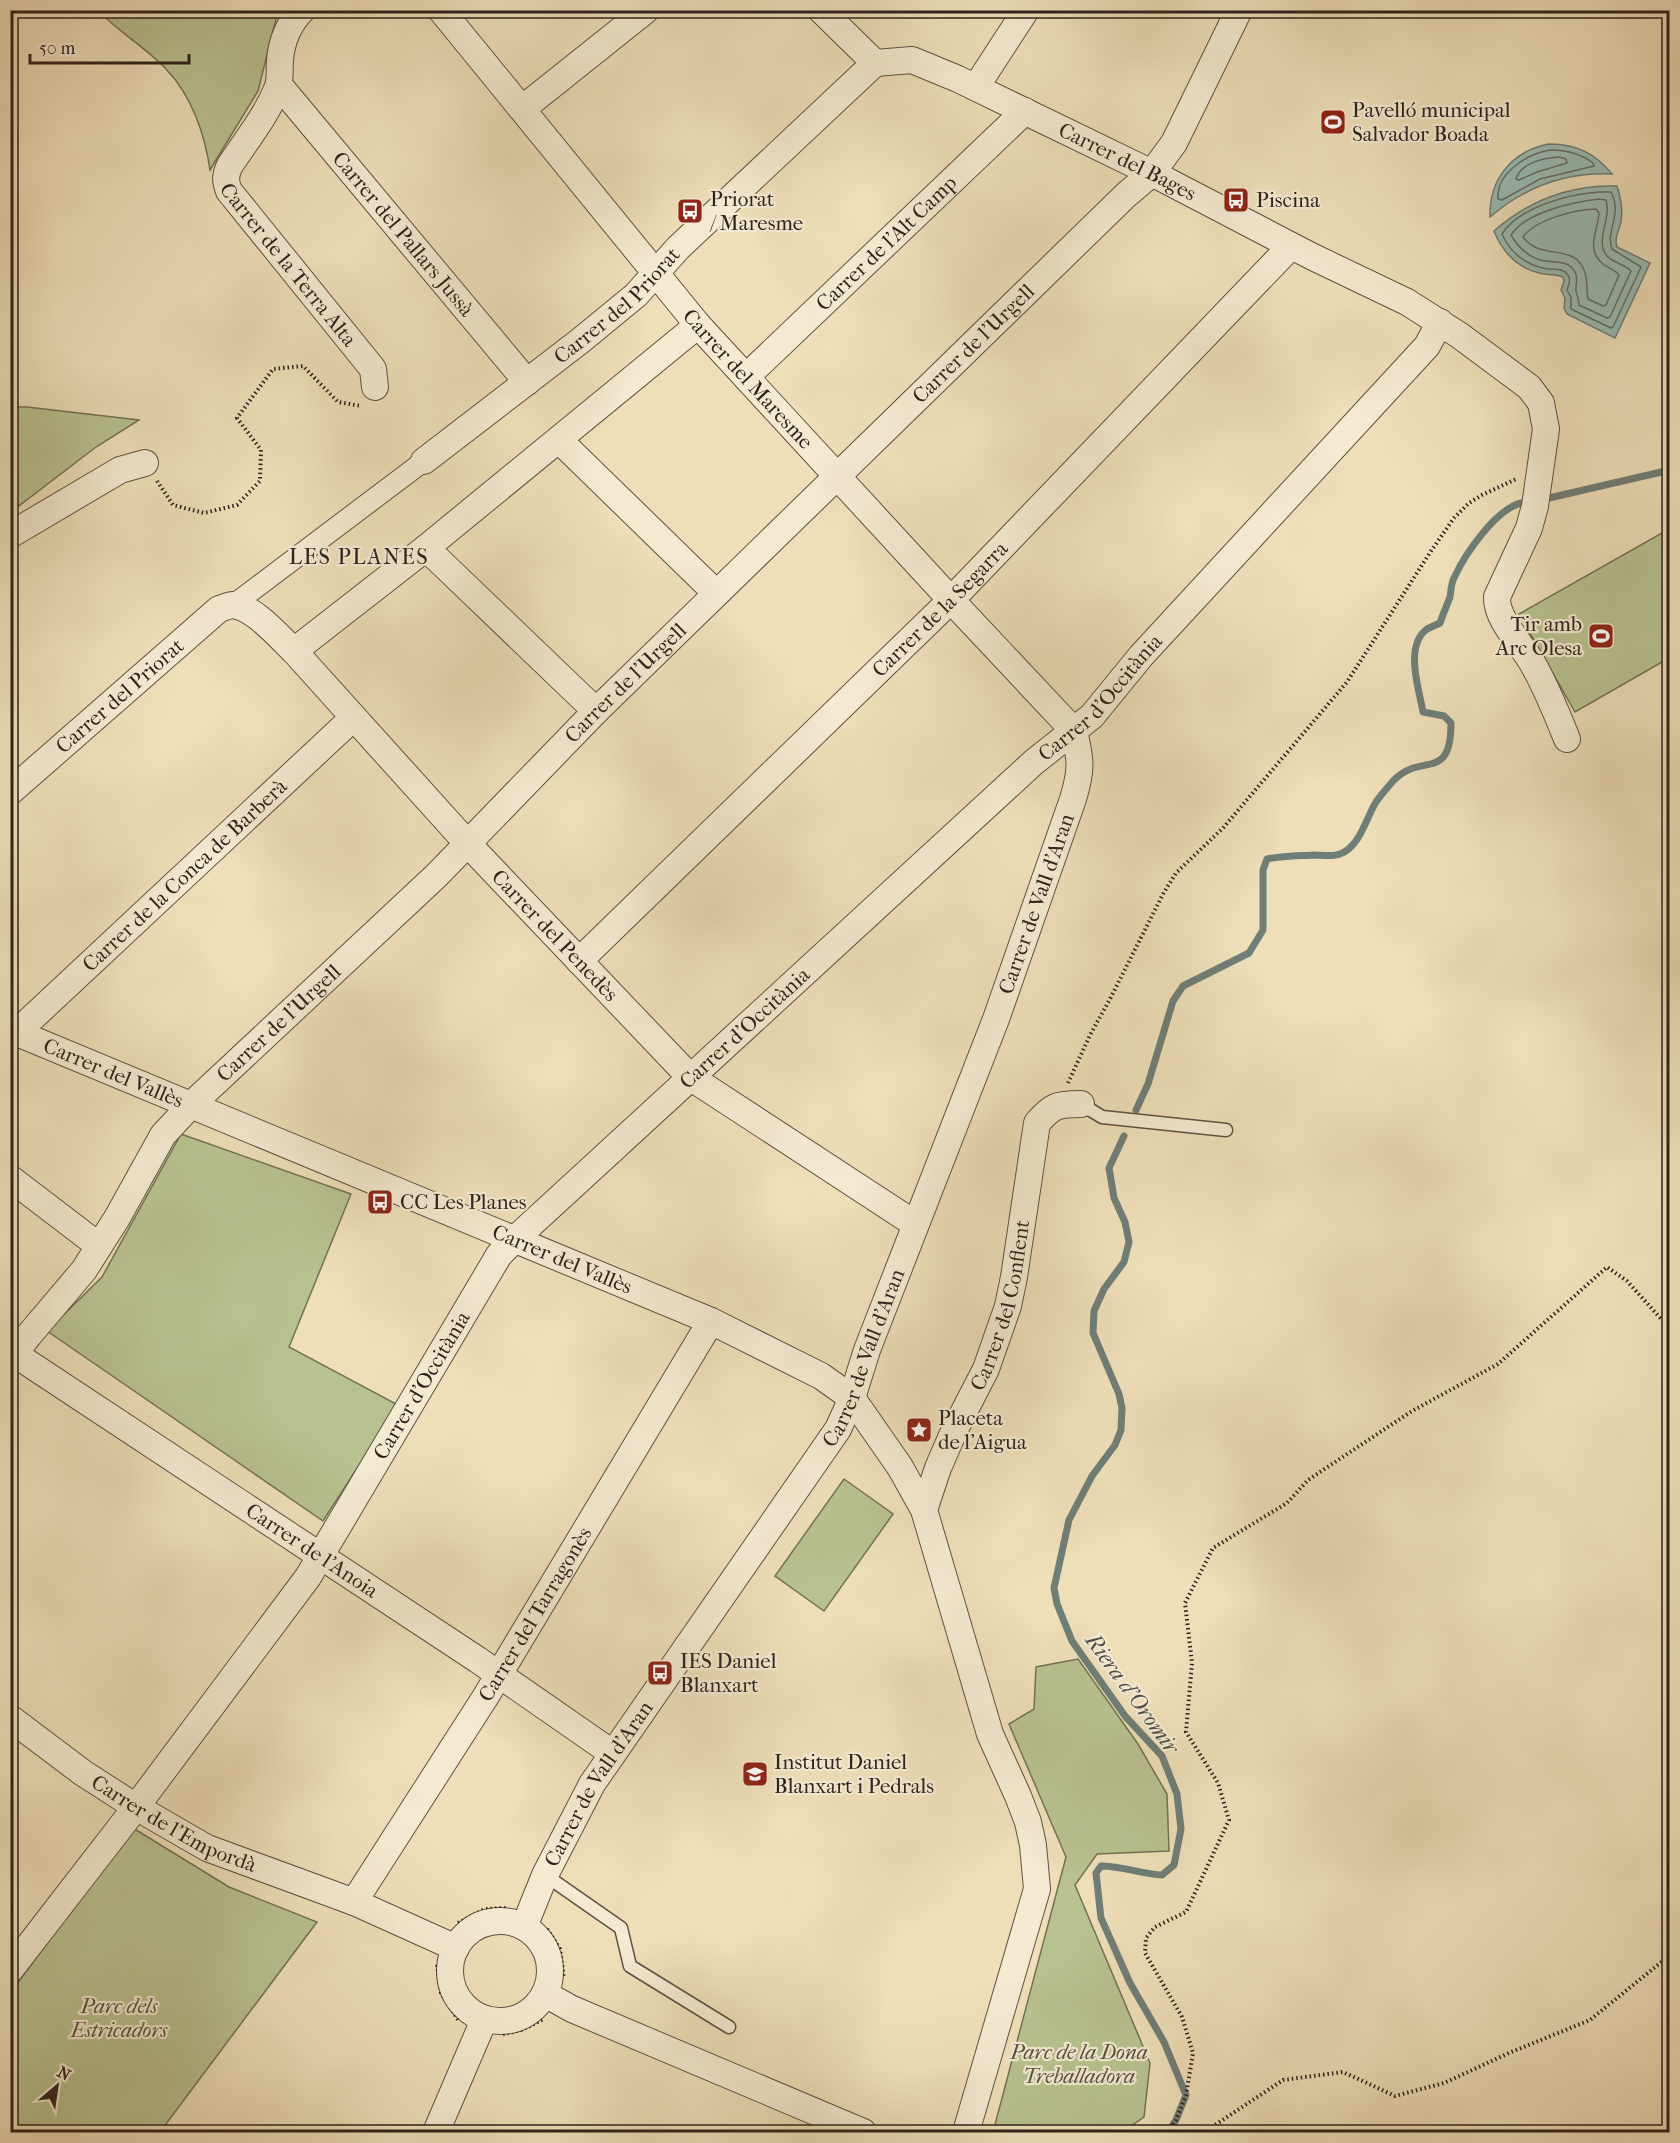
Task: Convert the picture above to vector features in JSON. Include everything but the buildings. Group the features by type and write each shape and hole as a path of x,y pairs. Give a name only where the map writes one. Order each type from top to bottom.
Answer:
{"street":[{"name":"Carrer de la Terra Alta","path":"302,10 283,42 279,85 274,97 230,165 225,174 225,182 229,191 373,369 371,397"},
{"name":"Carrer del Maresme","path":"441,10 698,325 1074,731"},
{"path":"522,109 646,10"},
{"path":"821,10 875,63"},
{"path":"976,87 1026,10"},
{"name":"Carrer de l'Urgell","path":"12,1355 84,1270 163,1135 191,1105 234,1067 468,844 596,711 716,593 1126,195 1152,173 1174,143 1239,10"},
{"name":"Carrer del Bages","path":"875,63 912,60 976,87 1152,173 1291,246 1407,302 1440,322 1521,380 1536,394 1542,403 1546,429 1533,517 1497,597 1497,607 1535,667 1568,739"},
{"name":"Carrer del Priorat","path":"424,461 628,302 678,248 875,63"},
{"name":"Carrer del Pallars Jussà","path":"279,85 527,382"},
{"name":"Carrer de l'Alt Camp","path":"746,376 1025,111"},
{"name":"Carrer de la Segarra","path":"579,961 951,600 1291,246"},
{"name":"Carrer d'Occitània","path":"13,1962 136,1807 322,1557 500,1256 515,1239 690,1077 1034,762 1092,716 1141,656 1427,346 1440,322"},
{"path":"294,651 426,548 698,325"},
{"path":"559,440 716,593"},
{"path":"233,605 424,461"},
{"path":"10,535 120,470 145,463"},
{"path":"426,548 596,711"},
{"name":"Carrer del Priorat","path":"10,792 219,609 233,605"},
{"name":"Carrer del Penedès","path":"233,605 267,624 294,651 468,844 690,1077 915,1224"},
{"name":"Carrer de la Conca de Barberà","path":"13,1032 353,718"},
{"name":"Carrer de Vall d'Aran","path":"527,1921 545,1875 592,1784 838,1429 852,1398 863,1361 915,1224 996,1019 1073,799 1080,777 1081,761 1074,731"},
{"name":"Carrer del Vallès","path":"13,1032 711,1321 821,1376 852,1398 900,1467 924,1510"},
{"name":"Carrer del Conflent","path":"924,1510 950,1440 986,1369 1008,1306 1037,1123 1047,1112 1071,1104"},
{"path":"10,1178 99,1246"},
{"name":"Carrer del Tarragonès","path":"354,1902 486,1696 711,1321"},
{"name":"Carrer de l'Anoia","path":"12,1355 322,1557 612,1753"},
{"path":"924,1510 990,1734 1028,1822 1033,1845 1037,1889 966,2133"},
{"name":"Carrer de l'Empordà","path":"10,1718 83,1773 207,1848 354,1902 448,1944"},
{"path":"436,2133 472,2048 491,2028 496,2022 511,2021 524,2016 534,2009 545,1994 550,1980 551,1966 547,1953 527,1921 484,1923 448,1944 451,1982 456,1995 471,2012 491,2028"},
{"path":"545,1994 572,2008 863,2133"}],"lane":[{"path":"1071,1104 1102,1117 1226,1130"},
{"path":"545,1875 621,1928 630,1966 729,2027"}],"path":[{"path":"145,463 172,505 204,513 237,505 261,481 261,450 237,418 273,369 303,366 338,402 371,397"},
{"path":"1071,1104 1074,1065 1176,873 1223,828 1347,682 1454,518 1469,503 1482,495 1540,469"},
{"path":"1168,2133 1186,2095 1193,2053 1182,2017 1145,1953 1146,1938 1155,1927 1186,1912 1229,1820 1218,1783 1186,1732 1192,1663 1185,1603 1213,1548 1287,1503 1308,1480 1412,1411 1498,1364 1607,1267 1627,1281 1663,1321 1670,1322"},
{"path":"472,2048 460,2042 461,2026 441,1993 448,1944 477,1912 493,1908 513,1909 527,1921 547,1929 560,1949 564,1981 570,1992 577,1998 566,2021 547,2018 521,2030 491,2028"},
{"path":"1210,2133 1215,2125 1283,2080 1343,2072 1395,2096 1444,2084 1509,2053 1590,2020 1670,1955"}],"green space":[{"path":"105,11 278,11 258,91 210,170 201,130 183,91 159,62 106,18"},
{"path":"11,407 139,420 96,447 11,512"},
{"name":"Tir amb Arc Olesa","path":"1669,529 1669,658 1575,712 1519,614"},
{"path":"181,1134 351,1194 289,1347 398,1405 323,1521 47,1331 102,1277"},
{"path":"844,1479 893,1514 824,1611 775,1576"},
{"name":"Parc de la Dona Treballadora","path":"1078,1659 1138,1744 1167,1794 1169,1851 1097,1854 1075,1885 1150,2063 1144,2117 1122,2132 993,2132 1066,1857 1009,1724 1034,1709 1036,1667"},
{"name":"Parc dels Estricadors","path":"133,1828 229,1887 317,1922 160,2132 11,2132 10,1993"}],"water":[{"path":"1549,144 1559,144 1584,151 1599,160 1612,174 1578,176 1547,184 1517,197 1490,217 1494,191 1505,169 1524,153"},
{"path":"1617,186 1622,218 1616,238 1617,247 1650,263 1615,338 1567,314 1564,308 1565,298 1561,290 1563,277 1531,271 1517,263 1506,252 1494,231 1520,212 1547,198 1576,189"}],"waterway":[{"name":"Riera d'Oromir","path":"1549,498 1670,470"},
{"name":"Riera d'Oromir","path":"1136,1110 1148,1084 1173,1001 1183,986 1249,953 1263,930 1263,870 1267,859 1334,855 1347,850 1358,839 1376,802 1394,780 1404,772 1433,764 1446,753 1450,742 1451,723 1444,716 1423,712 1416,680 1416,646 1427,629 1440,623 1450,597 1453,580 1473,546 1501,514 1521,503"},
{"name":"Riera d'Oromir","path":"1124,1136 1109,1168 1114,1198 1125,1222 1129,1242 1124,1262 1104,1289 1094,1311 1093,1333 1119,1394 1122,1408 1121,1430 1115,1445 1092,1476 1069,1520 1054,1588 1057,1604 1072,1641 1125,1716 1162,1756 1177,1794 1181,1829 1174,1865 1162,1875 1101,1866 1096,1873 1101,1918 1130,1983 1164,2042 1186,2095 1176,2120 1168,2132"}],"place":[{"name":"Pavelló municipal Salvador Boada","path":"1333,122"},
{"name":"Piscina","path":"1236,200"},
{"name":"Priorat / Maresme","path":"690,211"},
{"name":"Tir amb Arc Olesa","path":"1601,636"},
{"name":"CC Les Planes","path":"380,1202"},
{"name":"Placeta de l'Aigua","path":"919,1430"},
{"name":"IES Daniel Blanxart","path":"660,1673"},
{"name":"Institut Daniel Blanxart i Pedrals","path":"755,1774"}],"district":[{"name":"LES PLANES","path":"359,556"}]}
